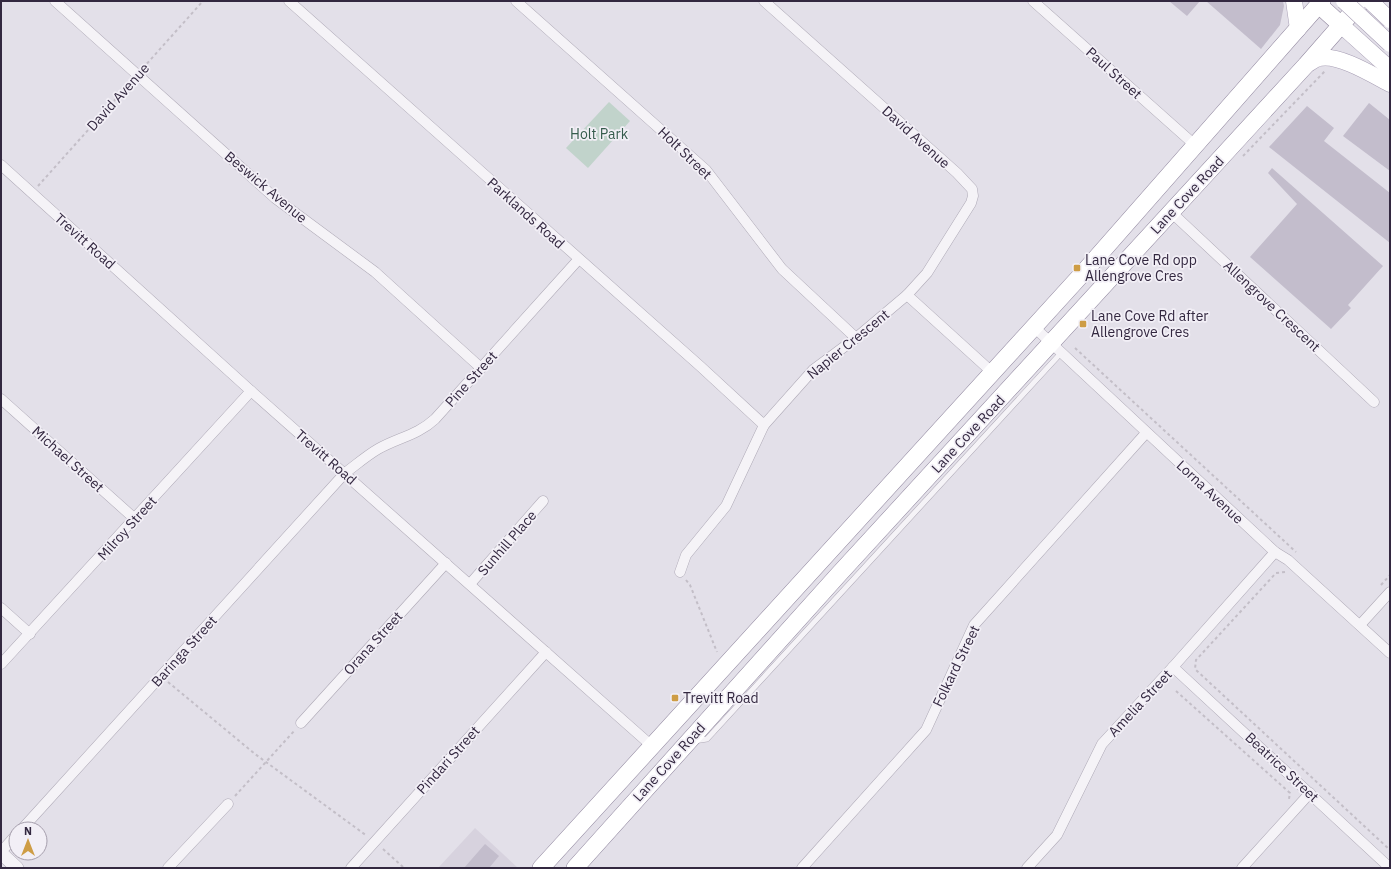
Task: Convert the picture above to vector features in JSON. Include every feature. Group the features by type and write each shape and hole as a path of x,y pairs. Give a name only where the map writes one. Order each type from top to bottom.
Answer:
{"highway":[{"name":"Lane Cove Road","path":"575,868 688,740 1056,348 1171,212 1306,65 1362,1"},
{"name":"Lane Cove Road","path":"541,868 654,747 993,373 1196,146 1298,29 1318,2"},
{"path":"1318,2 1341,25"}],"main road":[{"path":"1294,1 1298,29"},
{"path":"1344,1 1390,44"},
{"path":"1370,1 1390,20"},
{"path":"1386,66 1377,50 1376,37 1390,23"},
{"path":"1341,25 1386,66"},
{"path":"1306,65 1321,58 1335,60 1351,65 1390,84"}],"street":[{"name":"Beswick Avenue","path":"55,1 275,198 375,272 481,368"},
{"name":"Parklands Road","path":"289,1 578,260 700,366 764,425"},
{"name":"Holt Street","path":"516,1 706,170 782,269 856,338"},
{"name":"David Avenue","path":"764,1 957,173 972,189 973,196 967,211 927,273 907,295"},
{"path":"772,8 780,1"},
{"name":"Paul Street","path":"1033,1 1196,146"},
{"name":"Trevitt Road","path":"1,165 251,391 654,747"},
{"name":"Allengrove Crescent","path":"1171,212 1374,402"},
{"name":"Pine Street","path":"345,473 378,448 411,436 427,427 578,260"},
{"name":"Napier Crescent","path":"680,572 686,555 726,506 764,425 813,370 856,338 907,295"},
{"path":"907,295 993,373"},
{"name":"Lorna Avenue","path":"1034,327 1275,552 1288,560 1390,653"},
{"name":"Milroy Street","path":"1,664 251,391"},
{"name":"Michael Street","path":"1,399 135,519"},
{"name":"Folkard Street","path":"802,868 926,730 974,625 1146,432"},
{"name":"Baringa Street","path":"29,821 345,473"},
{"name":"Sunhill Place","path":"470,584 543,501"},
{"name":"Amelia Street","path":"1027,868 1056,835 1102,744 1173,667 1275,552"},
{"name":"Orana Street","path":"301,723 446,563"},
{"path":"1360,625 1390,592"},
{"path":"1,608 30,634"},
{"name":"Pindari Street","path":"351,868 546,652"},
{"name":"Beatrice Street","path":"1173,667 1390,868"},
{"path":"1242,868 1310,793"},
{"path":"168,868 228,804"},
{"path":"8,844 1,852 18,868"}],"path":[{"name":"David Avenue","path":"32,192 203,1"},
{"path":"1239,160 1330,66"},
{"path":"1075,348 1298,553"},
{"path":"680,572 690,586 717,652"},
{"path":"1290,576 1286,572 1276,573 1196,660 1195,669 1390,850"},
{"path":"161,676 266,762 374,841 404,868"},
{"path":"1176,691 1290,793 1289,804"},
{"path":"228,804 301,723"}],"shaded area":[{"path":"475,828 518,868 438,868"}],"green space":[{"name":"Holt Park","path":"609,102 630,121 588,168 566,148"}],"building":[{"path":"1169,1 1200,1 1187,16"},
{"path":"1206,1 1283,1 1284,6 1280,25 1261,49"},
{"path":"1369,103 1390,120 1390,171 1343,136"},
{"path":"1307,106 1334,128 1324,141 1390,193 1390,243 1269,147"},
{"path":"1272,168 1383,266 1348,305 1351,308 1331,329 1250,257 1297,204 1268,173"},
{"path":"485,844 499,856 489,868 464,868"}],"place":[{"name":"Lane Cove Rd opp Allengrove Cres","path":"1077,268"},
{"name":"Lane Cove Rd after Allengrove Cres","path":"1083,324"},
{"name":"Trevitt Road","path":"675,698"}]}
